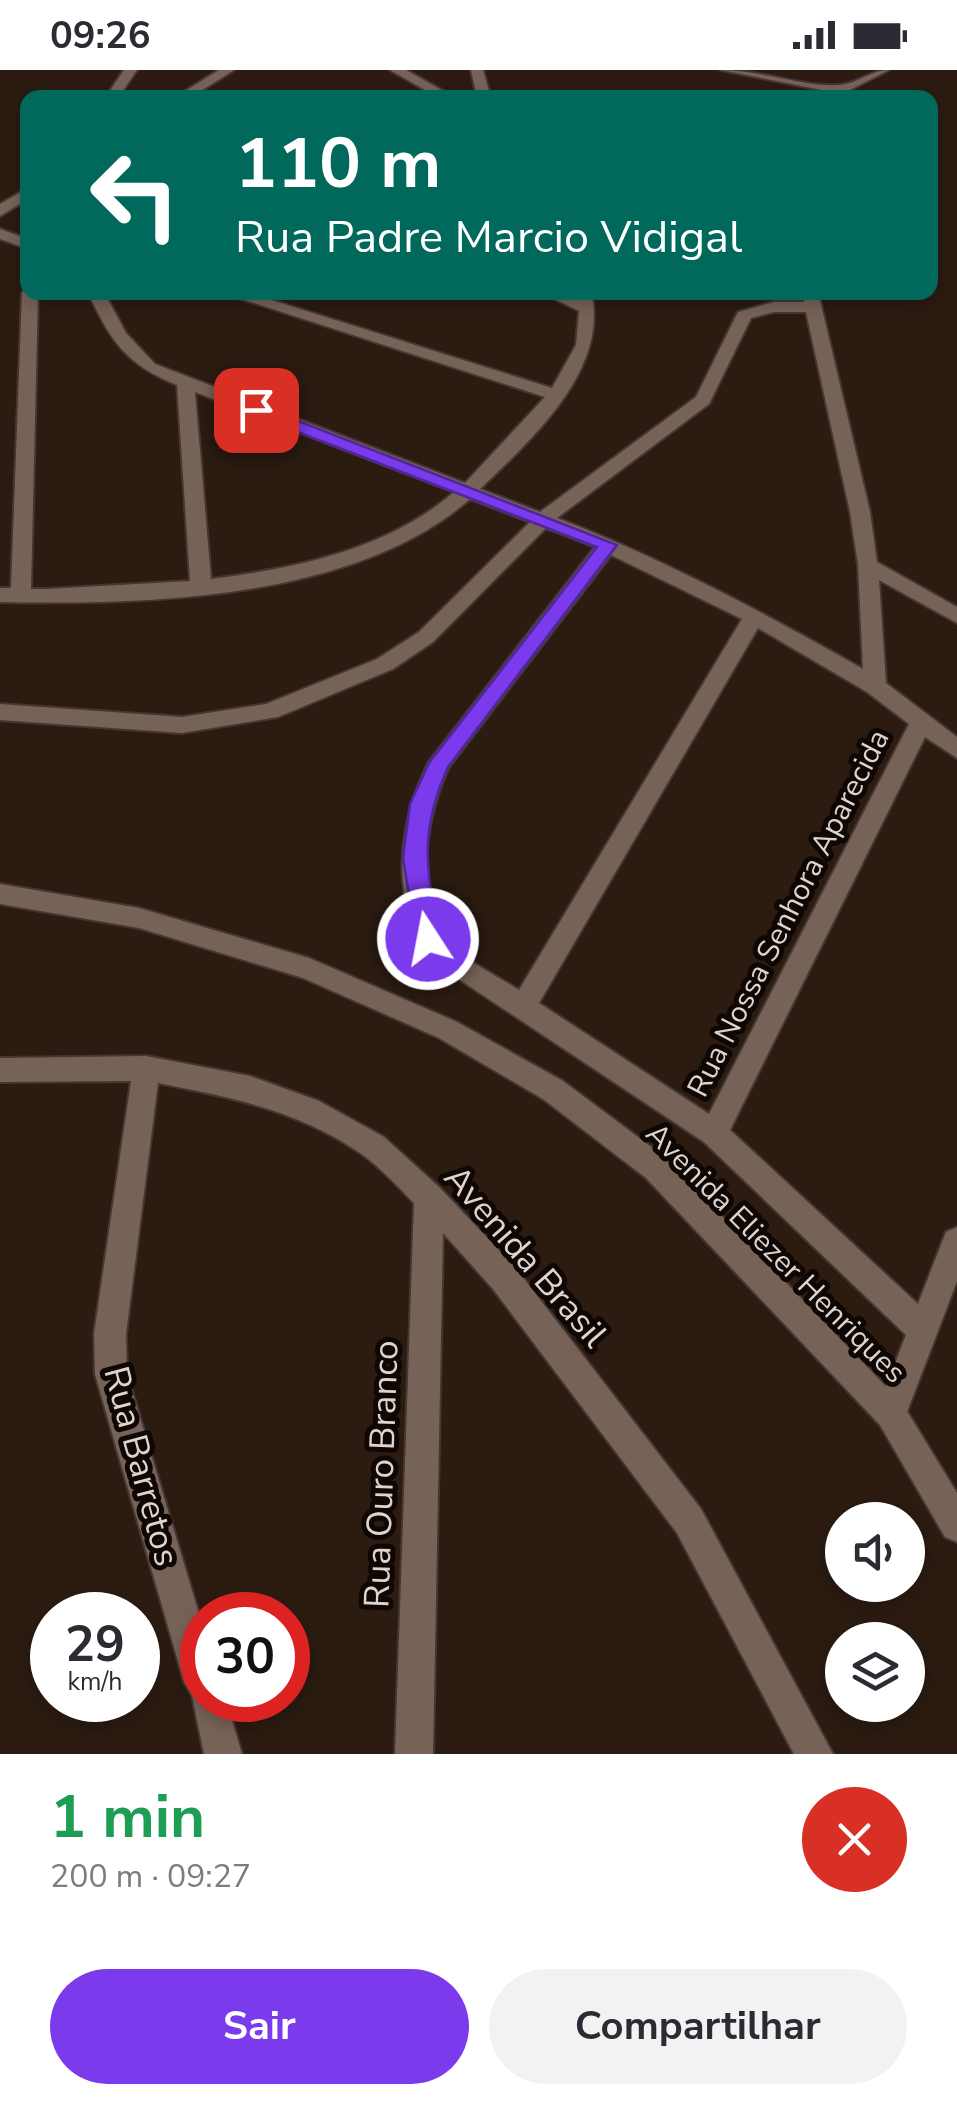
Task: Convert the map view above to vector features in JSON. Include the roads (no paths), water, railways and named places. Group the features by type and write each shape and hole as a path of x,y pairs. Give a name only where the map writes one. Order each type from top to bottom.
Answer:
{"street":[{"path":"194,90 228,70"},
{"path":"396,70 435,90"},
{"path":"726,70 819,90"},
{"path":"846,90 883,70"},
{"path":"0,211 20,192"},
{"path":"29,300 11,595 97,596 201,587 331,563 386,544 420,527 469,490 558,395 586,344 585,300"},
{"path":"100,300 111,324 137,359 186,384 546,518 608,545 754,616 875,686 957,749"},
{"path":"254,300 558,395"},
{"path":"0,712 182,725 270,711 406,653 546,518 703,400 744,315 812,300 868,565 875,686"},
{"path":"186,384 201,587"},
{"path":"608,545 439,763 421,804 414,858 428,939 442,954 714,1133 924,1330"},
{"path":"868,565 957,616"},
{"path":"524,1005 754,616"},
{"name":"Rua Nossa Senhora Aparecida","path":"714,1133 921,722"},
{"name":"Avenida Eliezer Henriques","path":"0,894 139,918 309,969 448,1030 553,1090 656,1168 890,1414 957,1526"},
{"name":"Avenida Brasil","path":"0,1070 146,1068 250,1089 310,1110 374,1146 504,1278 690,1521 814,1754"},
{"name":"Rua Barretos","path":"146,1068 110,1334 111,1374 180,1608"},
{"name":"Rua Ouro Branco","path":"414,1754 428,1197"},
{"path":"890,1414 957,1242"},
{"path":"215,1722 224,1754"}]}
